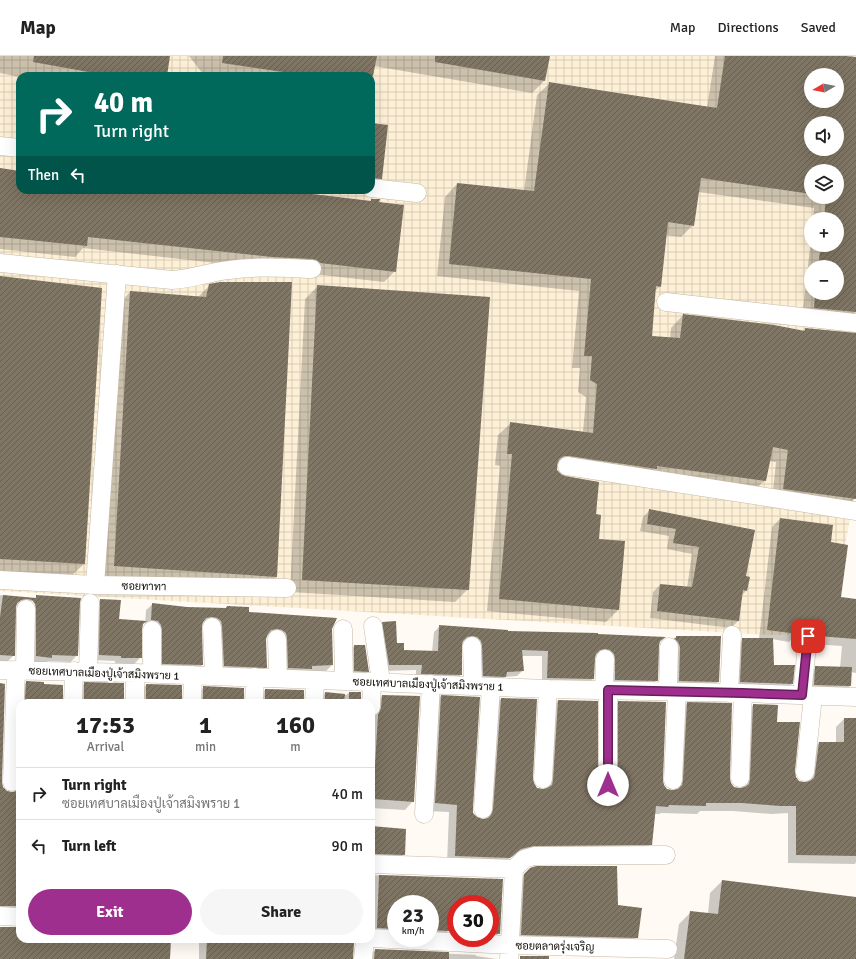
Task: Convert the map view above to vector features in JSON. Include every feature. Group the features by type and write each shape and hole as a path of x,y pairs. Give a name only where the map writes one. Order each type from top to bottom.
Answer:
{"street":[{"path":"0,146 16,148"},
{"path":"375,188 418,193"},
{"path":"0,263 172,280 186,279 229,270 257,268 312,269"},
{"path":"95,585 117,274"},
{"path":"666,302 856,323"},
{"path":"567,466 856,511"},
{"name":"ซอยทาทา","path":"0,580 95,585 287,588"},
{"path":"74,699 81,672 90,603"},
{"path":"12,782 14,670 26,609"},
{"path":"373,626 376,682 373,699"},
{"path":"212,627 214,676"},
{"path":"343,629 344,681"},
{"path":"136,699 144,674 152,630"},
{"path":"732,635 740,778"},
{"path":"805,772 808,695 808,636"},
{"path":"277,639 278,678"},
{"path":"472,646 473,686"},
{"path":"669,647 672,692 673,780"},
{"path":"605,659 608,785"},
{"name":"ซอยเทศบาลเมืองปู่เจ้าสมิงพราย 1","path":"14,670 278,678 548,689 856,697"},
{"path":"192,675 192,699"},
{"path":"254,699 255,678"},
{"path":"314,699 315,680"},
{"path":"424,814 431,684"},
{"path":"483,809 491,686"},
{"path":"543,779 548,689"},
{"path":"510,952 514,869 524,859 534,856 666,855"},
{"path":"375,864 514,869"},
{"path":"0,916 16,917"},
{"name":"ซอยตลาดรุ่งเจริญ","path":"375,938 510,952 668,949"},
{"path":"363,959 365,943"}],"shaded area":[{"path":"0,56 856,56 856,488 828,634 770,635 0,591"}],"building":[{"path":"34,56 170,56 168,72 89,72 33,62"},
{"path":"223,56 377,56 374,72 283,72 222,63"},
{"path":"435,56 550,56 545,81 435,62"},
{"path":"725,56 856,57 856,312 814,308 815,300 844,300 844,260 819,260 820,252 844,252 844,212 825,212 825,204 844,204 844,164 804,164 804,193 701,178 694,226 668,222 661,287 656,286 652,336 680,338 683,314 774,325 805,331 805,328 856,333 856,499 783,489 788,450 773,447 766,481 657,466 657,469 564,456 559,459 557,465 557,470 561,474 599,482 596,514 601,515 599,539 625,541 619,610 499,599 512,454 507,454 510,422 593,433 597,384 590,380 592,356 584,356 591,279 449,264 457,183 534,191 549,82 717,108"},
{"path":"375,123 388,125 382,179 375,178"},
{"path":"0,168 16,170 16,194 312,194 371,201 371,199 380,199 379,202 404,205 396,272 320,263 317,260 312,259 272,257 88,237 87,246 0,237"},
{"path":"0,276 102,288 85,564 0,559"},
{"path":"220,282 292,282 277,577 114,566 130,291 206,297 209,284"},
{"path":"317,285 490,297 469,590 302,580"},
{"path":"649,509 755,530 746,576 750,577 747,591 743,590 739,621 657,611 660,584 692,587 699,547 673,543 676,529 647,524"},
{"path":"780,518 833,525 831,542 848,545 841,597 856,599 856,639 818,636 817,631 809,626 803,627 798,634 767,630"},
{"path":"3,595 36,598 36,595 81,598 78,656 52,655 52,658 36,656 36,609 32,600 27,599 21,600 17,603 15,656 0,655 0,617"},
{"path":"100,599 121,600 119,619 147,621 143,624 142,630 142,658 121,658 121,656 99,655"},
{"path":"152,603 187,607 249,607 249,612 337,618 332,629 333,665 312,666 312,669 288,668 286,633 277,629 271,630 266,639 267,668 224,666 221,621 212,617 206,618 202,627 203,665 162,664 162,630 158,621 151,620"},
{"path":"396,621 397,643 404,643 404,650 438,651 439,625 508,631 598,633 666,637 660,641 659,646 658,681 615,680 614,654 610,650 605,649 600,650 596,654 594,679 547,678 548,651 522,650 524,671 507,672 506,677 483,676 481,641 477,637 472,636 467,637 463,641 462,675 421,674 422,665 389,665 382,622"},
{"path":"676,636 721,636 719,682 679,681 680,647 674,638 676,638"},
{"path":"742,638 773,638 774,665 795,665 793,684 740,682"},
{"path":"354,645 365,645 369,672 354,671"},
{"path":"815,666 852,667 851,686 814,685"},
{"path":"26,681 63,685 63,699 25,699"},
{"path":"84,682 124,683 124,699 84,699"},
{"path":"0,683 5,684 2,782 3,787 7,791 16,791 16,906 0,906"},
{"path":"146,684 182,685 182,699 146,699"},
{"path":"203,686 244,688 244,699 203,699"},
{"path":"265,689 304,690 304,699 265,699"},
{"path":"325,692 345,694 344,699 325,699"},
{"path":"349,692 361,692 361,699 349,699"},
{"path":"382,695 420,696 414,802 375,799 375,765 378,715 381,708"},
{"path":"441,695 480,697 473,813 477,817 483,819 488,818 493,810 501,698 537,699 533,778 537,788 543,789 552,785 553,780 558,700 598,701 598,785 599,791 608,795 614,794 618,785 618,701 666,702 663,780 667,789 672,790 678,789 682,785 683,780 687,702 732,703 730,778 734,787 739,788 745,787 749,784 750,779 753,704 778,705 777,722 800,722 795,771 796,777 799,781 804,782 810,781 814,778 819,742 844,742 844,718 856,718 856,856 796,855 796,806 706,803 706,806 656,806 652,845 534,846 521,849 510,858 455,856 457,805 435,803"},
{"path":"375,826 406,829 405,855 375,854"},
{"path":"536,866 617,866 618,905 642,908 638,938 521,935 524,874 530,868"},
{"path":"379,875 503,879 500,934 499,895 447,895 447,931 439,930 439,895 387,895 387,929 377,928"},
{"path":"722,880 856,897 856,959 684,959 690,911 718,914"},
{"path":"0,927 16,927 16,943 171,943 170,959 0,959"},
{"path":"207,943 354,943 353,959 206,959"},
{"path":"375,949 449,952 449,959 374,959"},
{"path":"520,956 549,956 549,959 520,959"}],"route":[{"path":"608,785 608,690 802,695 808,636"}]}
